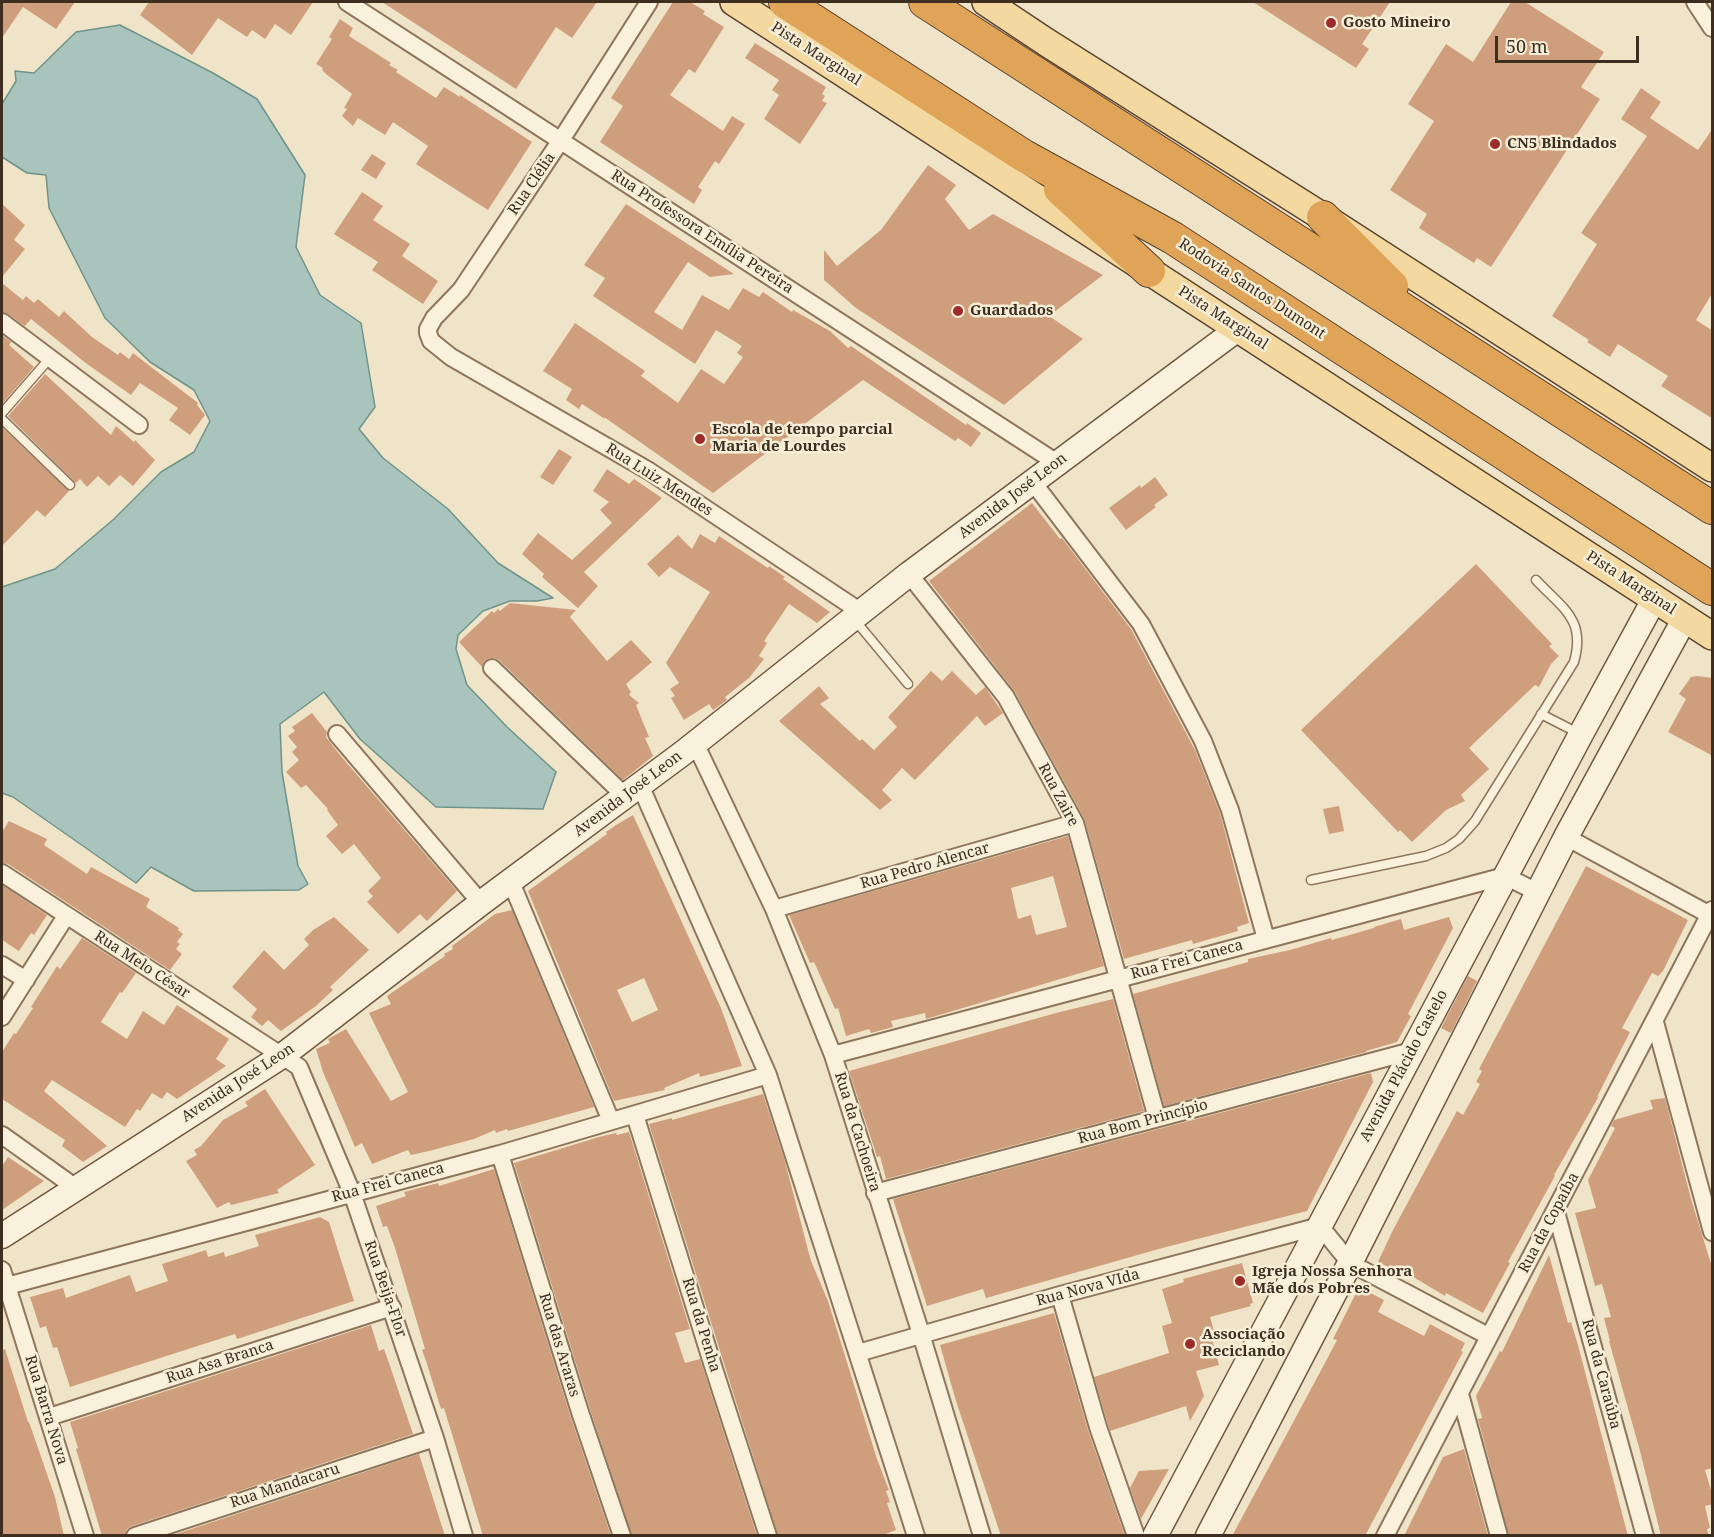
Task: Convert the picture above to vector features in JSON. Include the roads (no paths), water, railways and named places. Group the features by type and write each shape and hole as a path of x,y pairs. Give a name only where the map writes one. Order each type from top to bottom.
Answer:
{"highway":[{"name":"Rodovia Santos Dumont","path":"784,2 1024,156 1173,238 1713,589"},
{"path":"925,2 1713,508"},
{"path":"1024,156 1149,271"},
{"path":"1323,217 1433,327"}],"main road":[{"name":"Pista Marginal","path":"734,2 1713,636"},
{"path":"986,2 1713,468"}],"street":[{"name":"Rua Professora Emília Pereira","path":"347,2 1057,463"},
{"name":"Rua Clélia","path":"451,357 431,341 428,328 434,318 461,290 649,2"},
{"path":"1695,2 1713,28"},
{"path":"2,322 139,425"},
{"name":"Avenida José Leon","path":"2,1236 282,1056 481,903 689,748 909,574 1239,328"},
{"name":"Rua Luiz Mendes","path":"451,357 649,471 857,615"},
{"path":"1032,481 1141,624 1203,741 1230,810 1266,939"},
{"name":"Rua Zaire","path":"909,574 1006,697 1075,823 1157,1118"},
{"name":"Avenida Plácido Castelo","path":"1155,1536 1655,598"},
{"path":"1208,1536 1350,1263 1566,837 1685,618"},
{"path":"492,668 640,785 768,1075 862,1352 916,1536"},
{"path":"337,734 481,903"},
{"name":"Rua da Cachoeira","path":"689,748 774,909 833,1055 982,1536"},
{"name":"Rua Pedro Alencar","path":"774,909 1075,823"},
{"path":"1566,837 1711,912"},
{"name":"Rua Melo César","path":"2,873 282,1056"},
{"path":"1505,876 1539,893"},
{"name":"Rua Frei Caneca","path":"833,1055 1505,876"},
{"path":"511,882 611,1120"},
{"name":"Rua da Copaíba","path":"1385,1536 1711,912"},
{"path":"2,1017 66,916"},
{"path":"2,965 26,980"},
{"path":"1655,1022 1713,1232"},
{"name":"Rua Bom Princípio","path":"875,1193 1412,1051"},
{"name":"Rua Beija-Flor","path":"282,1056 299,1067 352,1193 435,1438 464,1536"},
{"name":"Rua Frei Caneca","path":"3,1281 500,1154 768,1075"},
{"name":"Rua da Penha","path":"635,1115 768,1536"},
{"path":"2,1135 76,1188"},
{"name":"Rua das Araras","path":"500,1154 576,1401 622,1536"},
{"name":"Rua da Caraúba","path":"1556,1212 1645,1536"},
{"path":"1320,1226 1350,1263 1488,1336"},
{"name":"Rua Nova VIda","path":"862,1352 1060,1295 1320,1226"},
{"name":"Rua Barra Nova","path":"3,1281 85,1536"},
{"path":"1060,1295 1098,1427 1136,1536"},
{"name":"Rua Asa Branca","path":"48,1417 392,1307"},
{"path":"1460,1394 1498,1536"},
{"name":"Rua Mandacaru","path":"135,1536 435,1438"}],"lane":[{"path":"2,413 50,358"},
{"path":"2,419 70,485"},
{"path":"1311,880 1426,856 1446,848 1459,839 1475,820 1574,662 1579,645 1577,629 1570,616 1536,580"},
{"path":"857,615 908,684"},
{"path":"1541,714 1581,734"}],"water":[{"path":"120,25 213,73 257,99 305,175 296,247 320,295 361,323 375,407 359,429 383,458 448,509 498,563 553,598 537,601 510,601 483,611 458,635 456,649 467,685 507,727 556,772 543,809 436,807 360,739 324,692 280,724 282,772 298,866 308,884 299,890 194,891 151,867 136,883 13,797 2,793 2,587 55,569 114,519 161,472 194,452 210,421 194,390 150,362 105,318 49,208 46,175 27,173 2,157 2,104 16,81 15,71 34,73 76,32"}],"place":[{"name":"Gosto Mineiro","path":"1331,23"},
{"name":"CN5 Blindados","path":"1495,144"},
{"name":"Guardados","path":"958,311"},
{"name":"Escola de tempo parcial Maria de Lourdes","path":"700,439"},
{"name":"Igreja Nossa Senhora Mãe dos Pobres","path":"1240,1281"},
{"name":"Associação Reciclando","path":"1190,1344"}]}
